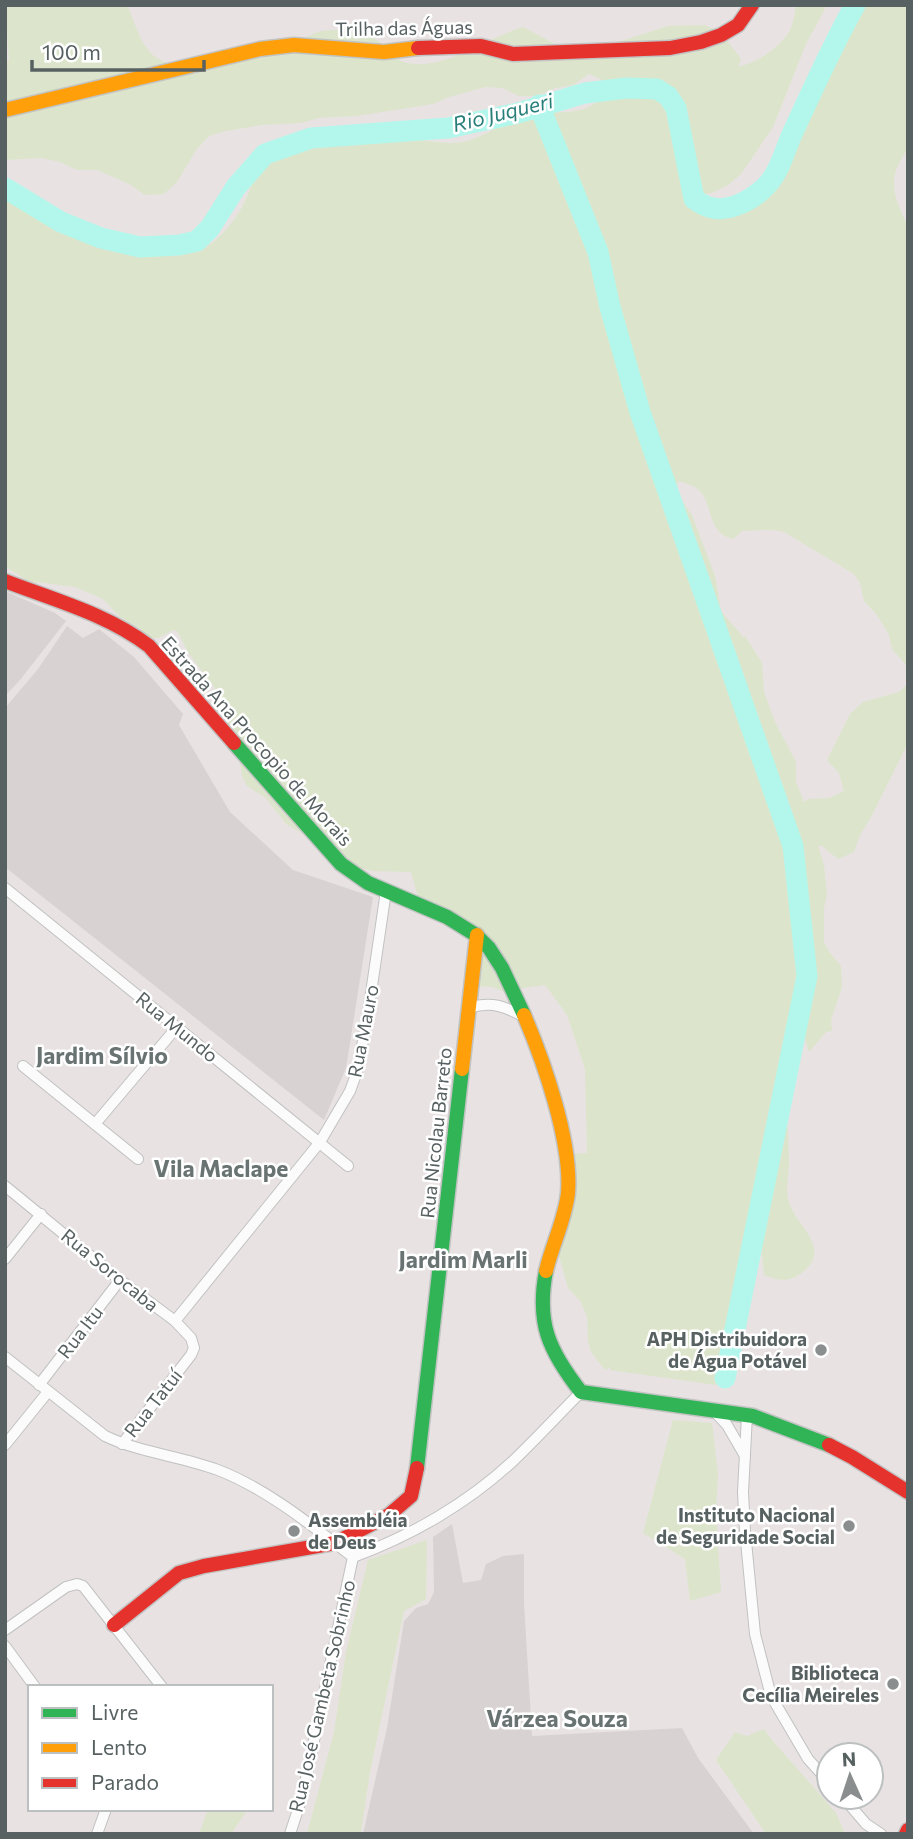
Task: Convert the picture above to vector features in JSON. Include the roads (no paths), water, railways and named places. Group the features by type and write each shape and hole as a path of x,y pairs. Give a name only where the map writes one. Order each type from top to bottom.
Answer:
{"street":[{"name":"Trilha das Águas","path":"5,110 260,49 283,47 384,52 481,46 513,54 670,48 721,35 738,25 752,5"},
{"name":"Estrada Ana Procopio de Morais","path":"5,581 109,621 149,646 337,862 369,884 435,911 477,935 499,962 524,1017 551,1095 568,1171 566,1205 547,1264 541,1314 544,1334 551,1352 581,1392"},
{"name":"Rua Mundo","path":"5,888 348,1166"},
{"name":"Rua Mauro","path":"175,1321 320,1142 350,1091 357,1072 367,1020 386,891"},
{"name":"Rua Nicolau Barreto","path":"114,1625 169,1580 190,1569 335,1543 404,1504 411,1496 477,935"},
{"path":"469,1008 481,1004 495,1004 524,1017"},
{"path":"95,1124 177,1027"},
{"path":"23,1066 138,1159"},
{"name":"Rua Sorocaba","path":"5,1186 175,1321 193,1343 191,1355 185,1363"},
{"path":"5,1258 40,1214"},
{"name":"Rua Itu","path":"39,1385 121,1280"},
{"path":"5,1357 87,1424 122,1444 185,1459 238,1478 353,1557 400,1538 470,1495 511,1462 581,1392 747,1415 817,1439 908,1492"},
{"name":"Rua Tatuí","path":"122,1444 185,1363"},
{"path":"5,1445 47,1393"},
{"path":"714,1411 727,1425 744,1456"},
{"path":"747,1415 747,1446 744,1456 745,1531 755,1633 771,1696 815,1767"},
{"name":"Rua José Gambeta Sobrinho","path":"290,1834 302,1797 353,1557"},
{"path":"5,1630 66,1587 77,1584 88,1591 160,1685"},
{"path":"5,1646 34,1685"},
{"path":"97,1834 105,1811"},
{"path":"853,1811 868,1829 881,1834"}],"waterway":[{"name":"Rio Juqueri","path":"5,188 61,222 101,238 140,247 179,245 197,241 210,228 236,187 265,154 311,138 448,128 518,113 585,93 627,88 657,89 668,96 676,108 694,199 709,207 731,207 758,193 774,176 855,5"},
{"path":"539,105 598,252 610,307 640,412 793,846 807,976 725,1378"}],"place":[{"name":"APH Distribuidora de Água Potável","path":"821,1350"},
{"name":"Instituto Nacional de Seguridade Social","path":"849,1526"},
{"name":"Assembléia de Deus","path":"294,1531"},
{"name":"Biblioteca Cecília Meireles","path":"893,1684"}],"district":[{"name":"Jardim Sílvio","path":"102,1056"},
{"name":"Vila Maclape","path":"221,1169"},
{"name":"Jardim Marli","path":"463,1260"},
{"name":"Várzea Souza","path":"557,1719"}]}
